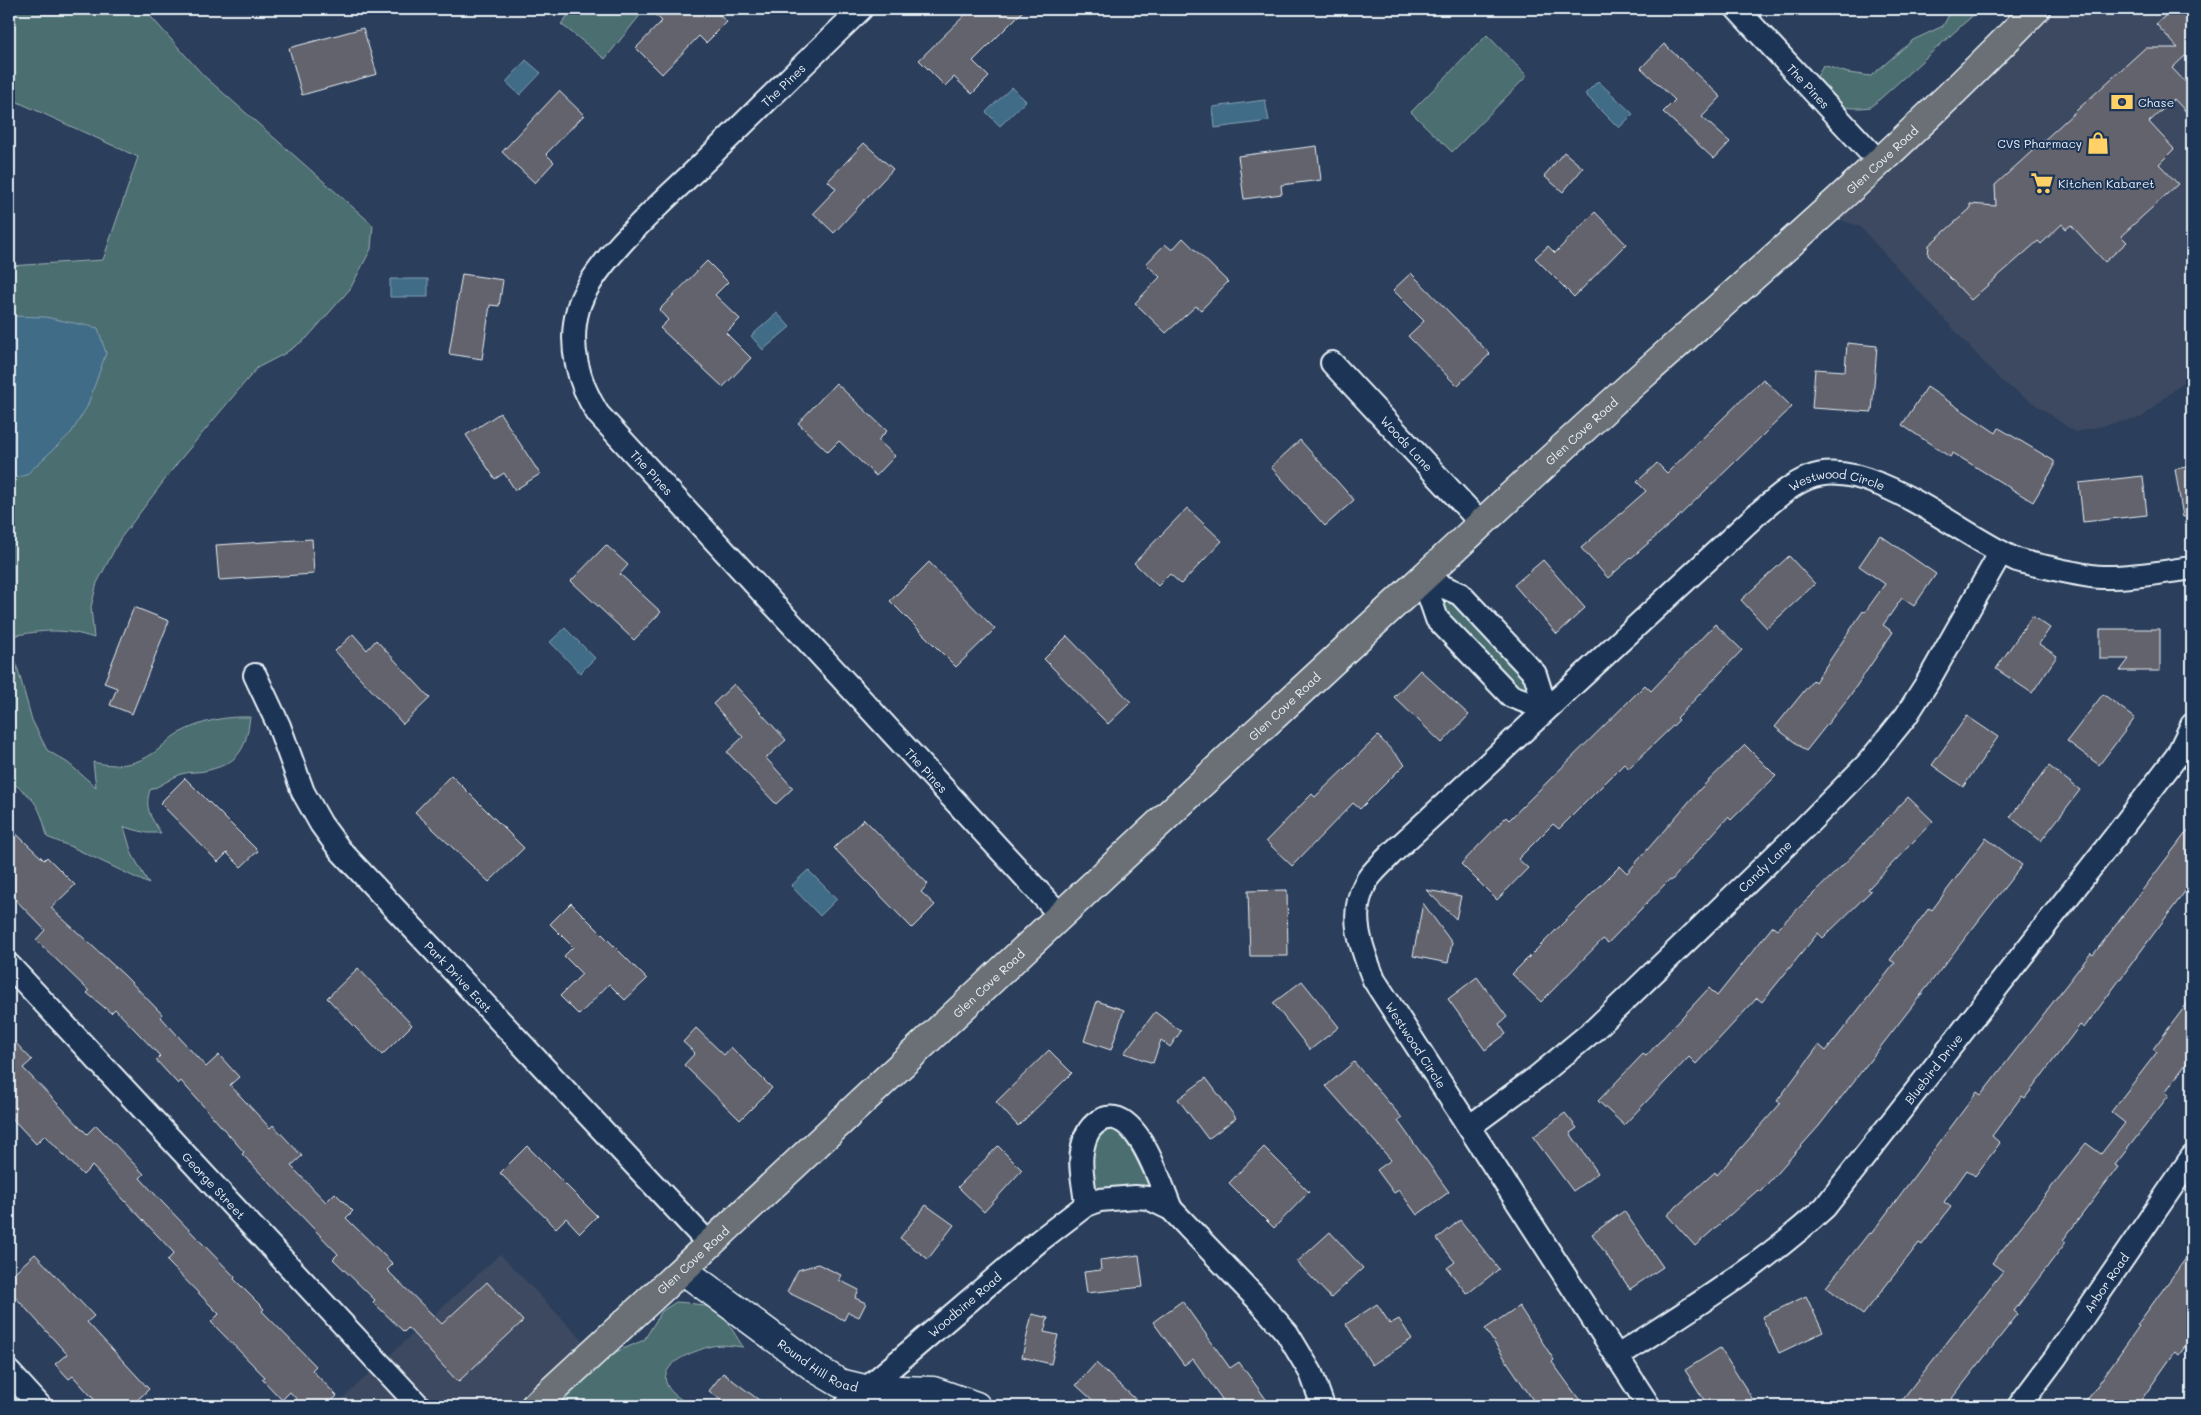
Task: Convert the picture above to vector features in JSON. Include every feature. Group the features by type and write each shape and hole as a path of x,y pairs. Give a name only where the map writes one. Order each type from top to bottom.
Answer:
{"main road":[{"name":"Glen Cove Road","path":"535,1406 683,1270 1422,578 1971,77 2036,9"}],"street":[{"name":"The Pines","path":"861,9 629,235 588,285 578,309 573,342 577,367 586,396 598,414 1061,916"},
{"name":"The Pines","path":"1737,9 1879,162"},
{"name":"Woods Lane","path":"1332,363 1482,524"},
{"name":"Westwood Circle","path":"1649,1406 1374,980 1360,943 1356,918 1358,903 1365,883 1390,855 1756,515 1785,491 1808,477 1830,472 1842,473 1884,485 2018,560 2073,573 2101,577 2139,575 2192,568"},
{"name":"Candy Lane","path":"1469,1127 1537,1076 1594,1029 1803,829 1868,763 1906,716 1927,684 2001,552"},
{"path":"1422,578 1437,619 1511,696 1546,709"},
{"path":"1422,578 1460,594 1535,674 1546,709"},
{"name":"Park Drive East","path":"255,675 279,726 303,792 321,824 340,850 710,1244"},
{"name":"Bluebird Drive","path":"1618,1356 1747,1272 1791,1239 1825,1207 2177,756 2192,725"},
{"name":"George Street","path":"9,965 419,1406"},
{"name":"Woodbine Road","path":"1086,1205 1081,1154 1087,1132 1094,1123 1108,1118 1119,1119 1134,1131 1144,1144 1171,1209 1286,1333 1311,1374 1323,1406"},
{"name":"Arbor Road","path":"2019,1406 2055,1358 2192,1157"},
{"name":"Woodbine Road","path":"855,1398 1038,1241 1086,1205 1100,1200 1134,1196 1148,1198 1171,1209"},
{"name":"Round Hill Road","path":"683,1270 818,1370 840,1383 855,1398 934,1391 976,1406"},
{"path":"9,1372 40,1406"}],"shaded area":[{"path":"2036,9 2192,9 2192,375 2142,417 2075,432 2000,380 1859,226 1822,214"},
{"path":"526,60 541,73 520,95 506,82"},
{"path":"1598,81 1633,114 1619,128 1585,94"},
{"path":"1012,87 1026,101 1000,126 986,112"},
{"path":"1265,100 1269,121 1215,128 1213,107"},
{"path":"390,279 428,279 428,297 390,297"},
{"path":"777,313 790,327 763,350 751,336"},
{"path":"9,316 45,317 98,328 106,353 87,407 71,433 26,475 9,480"},
{"path":"565,628 595,658 580,673 550,642"},
{"path":"808,870 837,899 820,916 791,886"},
{"path":"500,1254 594,1352 535,1406 334,1406"}],"green space":[{"path":"9,9 144,9 203,75 373,225 371,249 350,289 307,338 284,354 257,368 179,461 120,539 97,583 91,607 94,638 63,631 34,632 12,636 15,659 32,720 47,750 68,763 96,787 93,762 116,765 138,761 156,752 175,735 196,725 223,718 250,717 244,745 235,758 220,767 181,774 150,790 148,808 161,833 147,833 124,827 132,854 149,884 47,837 36,804 25,792 9,781 9,266 103,260 138,157 9,98"},
{"path":"573,9 645,9 605,59 561,24"},
{"path":"1952,9 1980,9 1871,107 1851,108 1839,104 1816,79 1823,65 1848,73 1871,76 1913,40 1943,26"},
{"path":"1487,35 1527,76 1452,152 1411,112"},
{"path":"1423,578 1460,594 1535,674 1546,709 1511,696 1437,619"},
{"path":"1119,1119 1171,1209 1086,1205 1087,1132"},
{"path":"676,1302 702,1305 718,1312 730,1326 743,1347 710,1346 681,1358 667,1371 667,1386 682,1400 694,1406 548,1406 609,1355 644,1340 662,1311"}],"building":[{"path":"649,9 713,9 727,22 706,43 699,36 662,74 636,48 662,21"},
{"path":"971,9 1025,9 973,61 989,77 972,94 954,77 945,86 919,60"},
{"path":"2173,9 2192,9 2192,63 2185,56 2172,68 2192,89 2192,118 2174,99 2149,122 2174,149 2159,164 2178,184 2121,236 2127,242 2105,262 2071,225 2066,229 2062,224 2041,244 2038,241 1971,300 1928,255 1929,245 1970,209 1970,204 1996,206 1995,185 2145,48 2178,48 2156,24"},
{"path":"363,28 377,74 302,95 289,48"},
{"path":"1664,44 1721,97 1702,117 1730,142 1714,159 1663,112 1675,100 1641,68"},
{"path":"559,91 584,115 546,154 554,162 535,183 502,152"},
{"path":"864,143 893,169 834,233 813,213 836,189 828,181"},
{"path":"1317,146 1321,180 1281,185 1282,194 1244,199 1238,156"},
{"path":"1564,152 1583,168 1563,192 1544,176"},
{"path":"1595,212 1626,244 1574,297 1535,258 1548,246 1555,253"},
{"path":"1183,238 1228,282 1201,310 1196,306 1166,333 1135,303 1160,277 1146,264 1165,244 1172,250"},
{"path":"707,261 728,282 715,295 740,319 726,333 751,358 723,387 660,328 668,320 659,310"},
{"path":"1411,273 1490,354 1457,386 1408,336 1424,321 1393,290"},
{"path":"462,274 503,280 499,306 490,305 482,359 449,354"},
{"path":"1847,343 1877,346 1872,412 1812,408 1815,369 1845,371"},
{"path":"1763,379 1792,407 1675,520 1608,578 1581,548 1646,491 1637,482 1657,463 1667,473"},
{"path":"836,383 887,431 878,440 895,456 876,476 839,441 828,452 798,423"},
{"path":"1927,387 1996,433 1999,428 2054,461 2054,467 2033,502 1953,453 1950,457 1902,425"},
{"path":"500,413 540,474 515,490 504,473 495,479 466,435"},
{"path":"1300,440 1354,500 1325,526 1271,467"},
{"path":"2192,466 2192,516 2183,517 2175,469"},
{"path":"2143,476 2147,515 2083,522 2079,483"},
{"path":"1187,508 1222,541 1181,584 1170,574 1158,586 1134,563"},
{"path":"1880,535 1936,574 1914,606 1902,598 1883,625 1893,632 1849,697 1806,751 1775,727 1813,680 1815,682 1863,611 1865,612 1885,584 1859,566"},
{"path":"312,539 314,574 219,580 216,545"},
{"path":"606,545 628,565 620,574 661,612 634,640 571,581"},
{"path":"1789,556 1815,584 1767,628 1741,600"},
{"path":"1543,560 1585,608 1557,634 1514,585"},
{"path":"929,562 995,629 956,667 890,601"},
{"path":"134,607 169,621 132,714 110,705 117,688 104,683"},
{"path":"2032,616 2050,628 2039,644 2057,656 2032,693 1996,669"},
{"path":"1715,624 1742,650 1677,718 1679,720 1629,768 1624,764 1559,829 1553,824 1518,859 1528,868 1497,900 1461,864 1506,817 1509,820 1645,685 1651,691"},
{"path":"2100,629 2160,629 2160,671 2120,671 2129,659 2100,659"},
{"path":"353,634 367,650 376,640 430,698 403,724 335,651"},
{"path":"1067,636 1131,702 1108,724 1044,659"},
{"path":"1420,670 1469,715 1442,743 1394,697"},
{"path":"734,684 786,740 766,758 793,788 776,804 727,752 743,737 713,704"},
{"path":"2103,694 2135,718 2099,765 2067,741"},
{"path":"1967,716 1998,737 1963,787 1932,765"},
{"path":"1378,736 1405,764 1360,809 1353,803 1292,866 1266,841 1312,794 1315,797"},
{"path":"1745,745 1776,776 1731,820 1728,817 1671,881 1669,880 1608,943 1603,939 1541,1002 1512,974 1620,866 1627,873 1700,789"},
{"path":"2049,766 2080,790 2041,841 2010,817"},
{"path":"451,775 524,848 489,882 415,812"},
{"path":"185,778 258,851 241,867 227,853 218,862 160,803"},
{"path":"1908,797 1933,821 1868,889 1871,891 1823,938 1818,933 1762,1002 1757,998 1696,1064 1689,1057 1624,1125 1598,1101 1643,1054 1646,1056 1709,988 1717,996 1773,926 1777,929 1844,864"},
{"path":"864,819 928,884 921,892 935,905 912,928 834,848"},
{"path":"2192,825 2192,882 2084,1028 2080,1025 2025,1098 2022,1096 1992,1136 2000,1143 1975,1176 1967,1170 1944,1202 1951,1207 1922,1245 1919,1243 1863,1315 1826,1287 1869,1233 1871,1234 1977,1092 1981,1095 2091,953 2093,955"},
{"path":"9,827 44,860 47,857 75,885 51,908 124,975 162,1014 160,1016 206,1067 219,1055 239,1077 230,1085 270,1128 273,1125 302,1156 291,1166 326,1202 335,1193 353,1211 346,1218 393,1264 387,1270 442,1324 487,1282 523,1321 458,1382 408,1328 404,1332 373,1302 375,1300 333,1259 338,1254 242,1154 244,1152 181,1081 178,1084 156,1060 160,1056 115,1009 111,1013 87,993 89,991 36,940 45,930 9,893"},
{"path":"1986,838 2022,865 1819,1126 1760,1192 1758,1190 1695,1246 1667,1215 1715,1172 1717,1175 1781,1103 1777,1101 1819,1045 1826,1051 1895,963 1890,960 1929,908 1932,910"},
{"path":"1287,890 1288,956 1250,956 1248,891"},
{"path":"1426,890 1461,896 1456,919"},
{"path":"571,903 647,979 625,1000 609,984 579,1015 560,996 582,974 564,956 573,947 550,924"},
{"path":"1423,903 1452,943 1448,963 1413,956"},
{"path":"358,968 412,1025 382,1055 327,998"},
{"path":"1477,977 1507,1017 1499,1024 1506,1034 1485,1050 1448,999"},
{"path":"1302,981 1339,1027 1310,1050 1273,1003"},
{"path":"2192,997 2192,1056 2165,1092 2169,1095 2115,1165 2118,1167 2063,1240 2066,1242 2014,1311 2018,1314 1946,1406 1897,1406 2003,1271 1992,1263 2086,1143 2101,1154 2125,1123 2111,1112 2157,1052 2153,1049"},
{"path":"1097,1001 1124,1010 1111,1050 1084,1041"},
{"path":"1155,1012 1181,1031 1170,1047 1161,1040 1153,1063 1124,1053"},
{"path":"696,1028 724,1055 731,1047 772,1088 740,1120 684,1065 695,1053 683,1042"},
{"path":"9,1036 32,1060 23,1068 87,1134 96,1125 144,1174 140,1178 235,1277 234,1279 264,1309 262,1311 316,1366 312,1370 337,1396 326,1406 303,1406 290,1392 282,1400 262,1379 265,1377 211,1322 219,1314 167,1261 174,1253 92,1166 83,1175 45,1135 36,1144 9,1115"},
{"path":"1049,1050 1072,1073 1018,1126 996,1102"},
{"path":"1354,1062 1402,1118 1398,1121 1449,1192 1417,1215 1399,1190 1394,1193 1377,1170 1391,1160 1326,1086"},
{"path":"1206,1078 1236,1118 1208,1139 1178,1099"},
{"path":"1565,1113 1577,1128 1570,1133 1598,1173 1573,1191 1533,1137"},
{"path":"527,1146 597,1216 580,1233 566,1218 556,1228 500,1173"},
{"path":"998,1146 1022,1170 984,1212 958,1187"},
{"path":"1264,1147 1309,1192 1274,1228 1229,1183"},
{"path":"926,1205 954,1225 928,1259 900,1238"},
{"path":"1624,1211 1663,1267 1630,1289 1592,1234"},
{"path":"1460,1220 1499,1269 1467,1294 1447,1268 1455,1262 1437,1239"},
{"path":"1330,1232 1363,1268 1331,1298 1297,1262"},
{"path":"2192,1250 2192,1337 2179,1355 2175,1352 2137,1406 2083,1406 2139,1326 2137,1325"},
{"path":"35,1254 94,1316 87,1322 149,1389 131,1406 100,1406 73,1376 69,1379 55,1364 67,1354 9,1290 9,1277"},
{"path":"1139,1255 1143,1287 1087,1293 1084,1272 1101,1270 1100,1260"},
{"path":"818,1264 841,1275 839,1280 859,1290 855,1298 866,1303 859,1317 848,1312 844,1320 787,1292 798,1270"},
{"path":"1806,1296 1823,1332 1779,1353 1762,1317"},
{"path":"1182,1301 1230,1368 1239,1362 1271,1406 1227,1406 1193,1359 1184,1365 1153,1322"},
{"path":"1377,1304 1390,1324 1399,1319 1412,1339 1372,1365 1346,1324"},
{"path":"1519,1306 1554,1360 1552,1362 1584,1406 1537,1406 1485,1329"},
{"path":"1032,1314 1048,1318 1044,1332 1058,1335 1051,1364 1022,1357"},
{"path":"1720,1348 1757,1406 1708,1406 1685,1370"},
{"path":"1096,1363 1143,1406 1099,1406 1076,1385"},
{"path":"723,1373 767,1406 729,1406 709,1391"}],"place":[{"name":"Chase","path":"2122,102"},
{"name":"CVS Pharmacy","path":"2098,143"},
{"name":"Kitchen Kabaret","path":"2042,183"}]}
